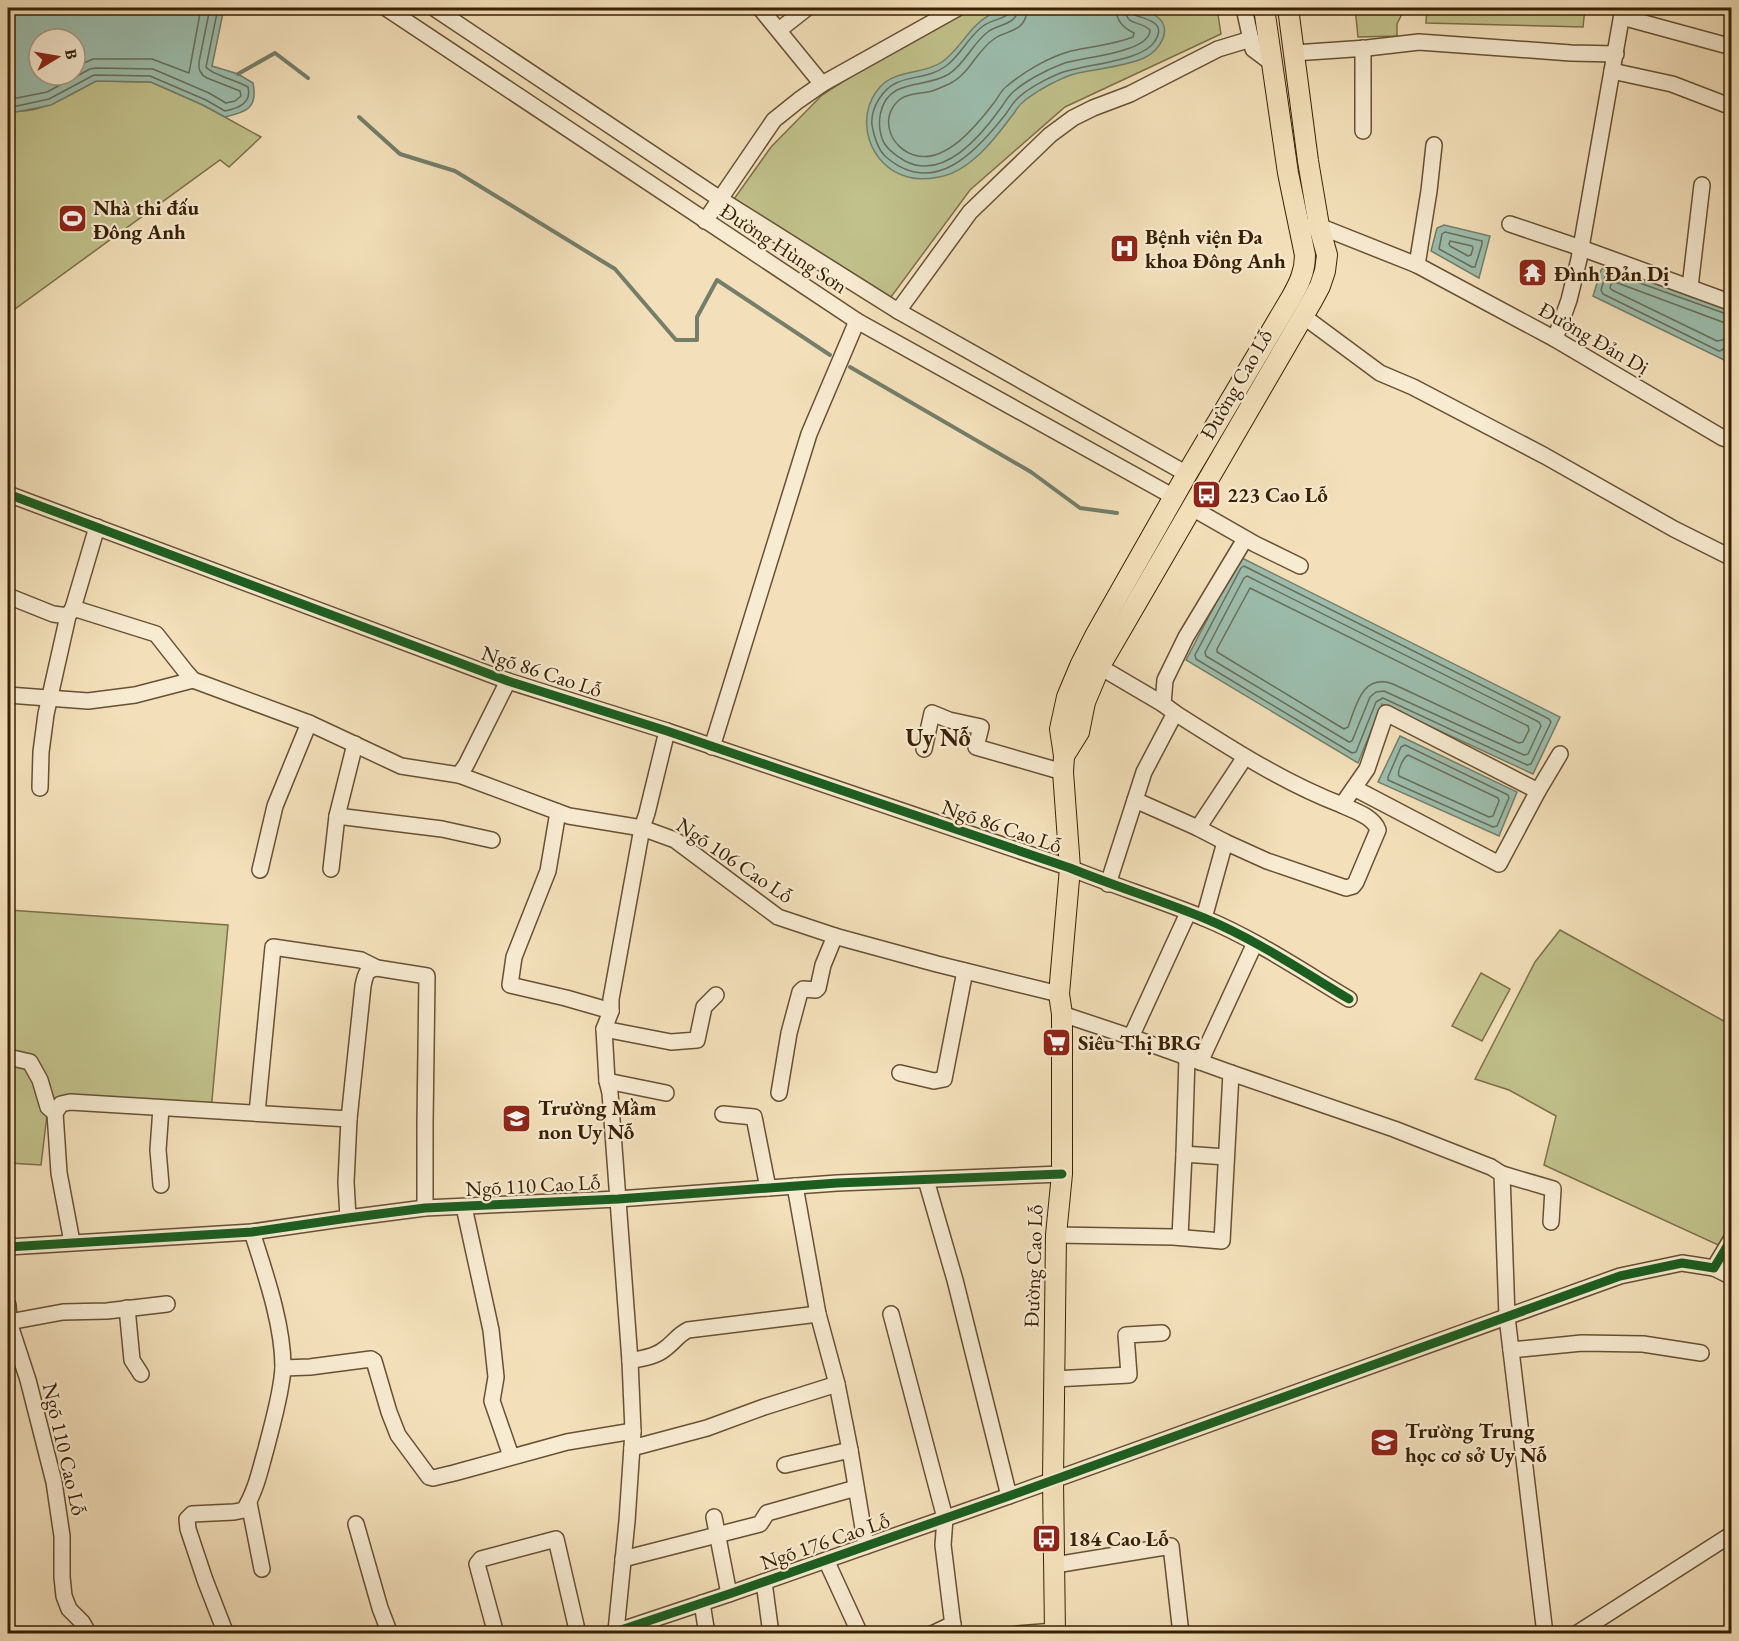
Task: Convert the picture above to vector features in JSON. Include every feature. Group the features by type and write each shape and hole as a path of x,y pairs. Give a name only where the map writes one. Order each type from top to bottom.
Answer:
{"main road":[{"name":"Đường Cao Lỗ","path":"1063,764 1079,732 1085,702 1100,667 1303,316 1320,286 1325,270 1327,255 1309,226 1288,173 1264,8"},
{"name":"Đường Cao Lỗ","path":"1055,1632 1053,1480 1056,1235 1062,1174 1062,1014 1059,994 1070,868 1060,729 1067,698 1095,636 1300,282 1305,266 1309,226 1288,8"}],"street":[{"name":"Đường Hùng Sơn","path":"387,8 857,321 1174,497"},
{"path":"434,8 720,199 898,311 1187,474"},
{"path":"760,8 822,84"},
{"path":"779,30 807,8"},
{"path":"705,221 774,120 822,84 958,8"},
{"path":"1244,8 1253,50 1273,64"},
{"path":"1555,339 1569,300 1580,253 1622,12 1731,47"},
{"path":"898,311 970,212 1050,135 1072,118 1130,94 1218,49 1251,39"},
{"path":"1294,53 1419,42 1616,54"},
{"path":"1363,48 1363,131"},
{"path":"1612,71 1672,84 1731,107"},
{"path":"1417,266 1434,145"},
{"path":"1690,287 1702,184"},
{"path":"1510,224 1580,253 1690,287 1731,303"},
{"name":"Đường Đản Dị","path":"1309,226 1417,266 1555,339 1731,441"},
{"path":"1303,316 1380,373 1413,387 1545,456 1674,529 1731,558"},
{"path":"712,747 809,434 857,321"},
{"name":"Ngõ 86 Cao Lỗ","path":"8,494 508,681 667,731 1070,868 1204,918 1255,943 1349,999"},
{"path":"1192,508 1245,539 1300,566"},
{"path":"40,788 49,697 70,612 97,527"},
{"path":"1108,884 1144,772 1169,709 1165,680 1186,637 1245,539"},
{"path":"8,596 53,614 70,612 156,634 194,680 309,723 275,806 260,870"},
{"path":"1100,667 1245,757 1315,794 1368,817 1376,824 1378,830 1356,882 1353,886 1346,888 1278,865 1135,800"},
{"path":"8,695 88,701 135,695 194,680"},
{"path":"459,775 508,681"},
{"path":"924,749 932,712 950,720 981,727 976,747 1063,764"},
{"path":"1342,805 1367,769 1386,713 1538,791"},
{"name":"Ngõ 106 Cao Lỗ","path":"309,723 401,765 459,775 569,816 642,828 675,840 778,917 835,936 1059,994"},
{"path":"612,1632 623,1559 633,1431 630,1361 604,1029 611,1011 642,828 667,731"},
{"path":"331,869 337,816 355,744"},
{"path":"1354,788 1499,864 1560,754"},
{"path":"1198,828 1245,757"},
{"path":"558,812 548,871 514,957 510,984 611,1011"},
{"path":"337,816 442,829 492,840"},
{"path":"1204,918 1225,842"},
{"path":"1131,1036 1188,913"},
{"path":"779,1093 789,1034 800,992 803,989 816,990 818,988 835,936"},
{"path":"1180,1237 1184,1154 1193,1059 1255,943"},
{"path":"257,1113 273,947 361,960 377,968 427,976 426,1208"},
{"path":"348,1218 346,1182 350,1119 363,986 367,972 377,968"},
{"path":"900,1073 934,1081 944,1078 965,971"},
{"path":"604,1029 671,1042 696,1040 704,1007 716,995"},
{"path":"1062,1014 1394,1129 1491,1167 1502,1174 1553,1189 1551,1222"},
{"path":"8,1057 30,1062 40,1080 48,1107 55,1113"},
{"path":"1056,1235 1180,1237 1222,1241 1231,1073"},
{"path":"607,1081 666,1093"},
{"path":"72,1242 58,1173 55,1113 61,1104 70,1102 350,1119"},
{"path":"161,1108 158,1150 161,1185"},
{"path":"723,1114 754,1117 768,1188"},
{"path":"1184,1154 1226,1157"},
{"name":"Ngõ 110 Cao Lỗ","path":"8,1247 252,1232 426,1208 618,1199 837,1183 1062,1174"},
{"path":"1502,1174 1507,1317 1545,1634"},
{"path":"926,1180 956,1280 1009,1496"},
{"path":"795,1186 818,1314 837,1384 866,1546"},
{"path":"464,1207 491,1330 496,1377 492,1401 511,1456"},
{"path":"226,1634 201,1570 187,1519 192,1514 244,1510 253,1495 275,1416 283,1368 278,1326 252,1232"},
{"path":"1714,1268 1731,1238"},
{"name":"Ngõ 176 Cao Lỗ","path":"612,1632 729,1594 1009,1496 1620,1276 1682,1263 1714,1268 1731,1277"},
{"path":"8,1320 63,1312 107,1311 167,1304"},
{"name":"Ngõ 110 Cao Lỗ","path":"8,1305 8,1320 28,1380 54,1482 62,1536 64,1596 69,1609 82,1622 89,1634"},
{"path":"127,1308 132,1360 141,1374"},
{"path":"630,1361 657,1354 682,1332 688,1330 818,1314"},
{"path":"891,1314 945,1518 944,1545 954,1629 932,1634"},
{"path":"1054,1379 1129,1375 1126,1335 1162,1333"},
{"path":"1511,1350 1582,1343 1632,1343 1701,1353"},
{"path":"283,1368 371,1359 374,1361 398,1435 429,1477 443,1476 567,1442 633,1431"},
{"path":"632,1448 707,1428 837,1384"},
{"path":"785,1465 850,1450"},
{"path":"623,1559 760,1524 767,1513 856,1488"},
{"path":"249,1503 262,1569"},
{"path":"714,1516 729,1594"},
{"path":"356,1524 380,1608 390,1634"},
{"path":"1576,1634 1731,1534"},
{"path":"496,1634 477,1564 481,1559 556,1539 578,1634"},
{"path":"1055,1565 1171,1546 1181,1634"},
{"path":"826,1560 860,1634"},
{"path":"764,1582 771,1634"},
{"path":"702,1603 707,1634"},
{"path":"1017,1634 1055,1632"}],"green space":[{"path":"972,8 1217,8 1221,34 1065,107 970,190 891,297 734,199 771,147 822,95"},
{"path":"1355,8 1405,8 1397,24 1397,36 1358,37"},
{"path":"1427,8 1585,8 1583,27 1426,23"},
{"name":"Nhà thi đấu Đông Anh","path":"96,81 151,82 203,105 261,137 229,167 220,160 8,314 8,109 18,111 41,107 65,98"},
{"path":"8,910 228,925 211,1111 48,1107 41,1165 8,1163"},
{"path":"1560,930 1731,1025 1731,1276 1714,1268 1725,1248 1544,1165 1556,1116 1509,1090 1475,1079 1535,962"},
{"path":"1481,973 1510,989 1482,1041 1452,1026"}],"water":[{"path":"1100,6 1146,12 1161,21 1164,27 1163,39 1150,55 1144,58 1073,74 1054,82 1026,99 980,154 961,169 950,174 931,178 912,178 894,171 883,163 869,140 867,112 872,99 886,81 927,69 942,62 972,29 994,13 1039,8"},
{"path":"8,8 224,8 212,66 238,74 253,83 254,91 252,103 245,111 225,117 151,82 96,81 87,86 87,27 27,27 27,87 85,87 51,105 16,112 8,109"},
{"path":"1444,225 1490,236 1479,278 1431,251 1437,228"},
{"path":"1607,265 1731,311 1731,347 1724,360 1593,296 1601,270"},
{"path":"1240,557 1560,717 1533,774 1382,704 1358,763 1186,660"},
{"path":"1400,736 1517,792 1499,836 1378,782"}],"waterway":[{"path":"238,74 275,53 308,78"},
{"path":"359,117 400,154 455,171 615,269 676,340 697,340 697,317 717,280 830,355"},
{"path":"850,367 1031,472 1080,508 1117,513"}],"cycle path":[{"path":"8,494 508,681 667,731 1070,868 1187,911 1260,945 1349,999"},
{"path":"8,1247 252,1232 425,1208 618,1199 837,1183 1062,1174"},
{"path":"609,1634 1009,1496 1620,1276 1682,1263 1714,1268 1732,1238"}],"place":[{"name":"Nhà thi đấu Đông Anh","path":"72,219"},
{"name":"Bệnh viện Đa khoa Đông Anh","path":"1124,248"},
{"name":"Đình Đản Dị","path":"1533,273"},
{"name":"223 Cao Lỗ","path":"1206,494"},
{"name":"Siêu Thị BRG","path":"1057,1042"},
{"name":"Trường Mầm non Uy Nỗ","path":"517,1119"},
{"name":"Trường Trung học cơ sở Uy Nỗ","path":"1384,1442"},
{"name":"184 Cao Lỗ","path":"1047,1538"}],"district":[{"name":"Uy Nỗ","path":"938,737"}]}
